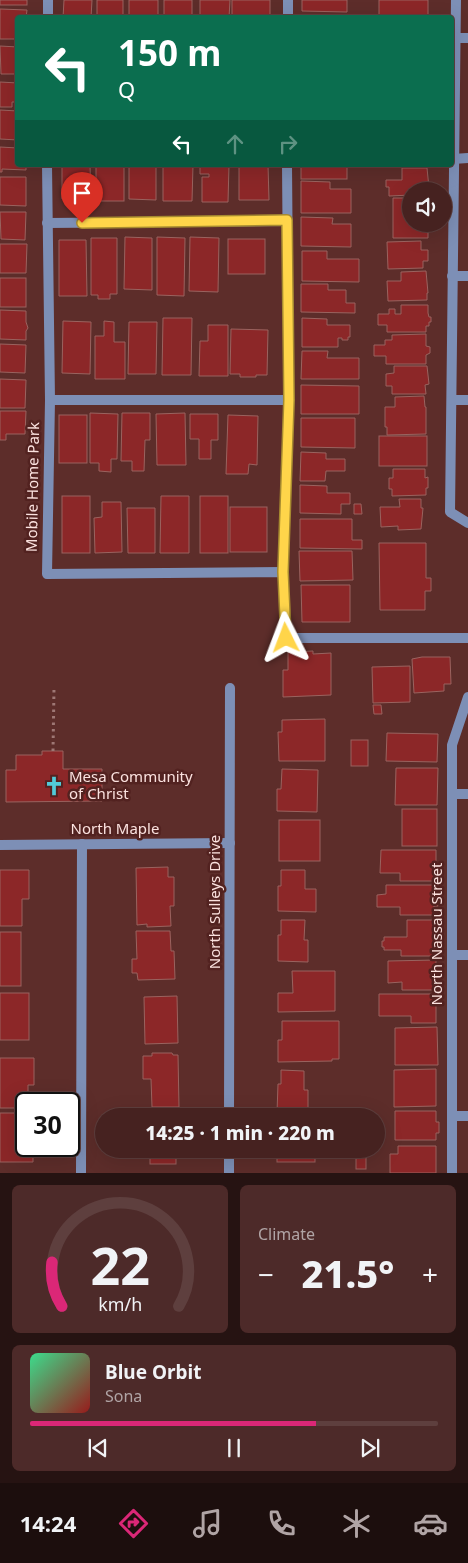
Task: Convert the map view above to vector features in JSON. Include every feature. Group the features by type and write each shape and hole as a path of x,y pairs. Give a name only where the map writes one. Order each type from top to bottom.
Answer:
{"street":[{"path":"48,0 48,15"},
{"path":"288,0 288,15"},
{"path":"454,98 456,0"},
{"path":"455,38 468,38"},
{"path":"454,159 468,158"},
{"name":"Mobile Home Park","path":"47,167 50,400 47,574 283,572"},
{"path":"287,167 289,400 283,572 286,638 468,638"},
{"path":"453,167 450,512 468,523"},
{"path":"47,223 287,220"},
{"path":"452,276 468,276"},
{"path":"50,400 289,400"},
{"path":"452,400 468,400"},
{"name":"North Sulleys Drive","path":"229,1108 230,688"},
{"name":"North Nassau Street","path":"452,1173 452,745 468,697"},
{"path":"452,794 468,794"},
{"path":"81,1173 82,844"},
{"name":"North Maple","path":"0,845 230,844"},
{"path":"452,955 468,955"},
{"path":"452,1116 468,1116"},
{"path":"229,1158 229,1173"}],"path":[{"path":"53,751 54,688"}],"building":[{"path":"0,0 27,0 27,5 0,5"},
{"path":"64,0 92,0 91,15 63,15"},
{"path":"97,0 123,0 123,15 97,15"},
{"path":"129,0 158,0 158,15 129,15"},
{"path":"164,0 192,0 192,15 164,15"},
{"path":"200,0 230,0 229,15 200,15"},
{"path":"232,0 270,0 270,15 232,15"},
{"path":"302,0 347,0 347,12 302,11"},
{"path":"379,0 428,0 428,15 379,15"},
{"path":"0,9 27,10 26,15 15,15 15,39 0,39"},
{"path":"0,46 15,47 15,74 1,74"},
{"path":"0,82 15,83 15,102 12,102 12,107 0,107"},
{"path":"0,110 15,111 15,140 0,139"},
{"path":"0,147 15,148 15,167 26,167 26,170 2,169 2,172 0,172"},
{"path":"62,167 90,167 91,199 62,199"},
{"path":"96,167 124,167 124,201 96,201"},
{"path":"129,167 156,167 156,200 129,199"},
{"path":"163,167 193,167 192,201 163,201"},
{"path":"200,167 229,167 228,202 202,202 202,177 209,177 209,174 200,174"},
{"path":"239,167 268,167 269,200 239,200"},
{"path":"301,167 347,167 347,179 301,179"},
{"path":"402,168 427,168 428,182 402,182 402,195 389,196 389,187 386,187 386,180 402,180"},
{"path":"0,177 26,177 26,206 0,205"},
{"path":"301,181 330,182 330,189 351,189 351,213 301,213"},
{"path":"393,198 402,198 402,232 428,232 428,238 393,238"},
{"path":"0,212 26,212 25,240 1,239"},
{"path":"301,217 333,218 332,224 351,224 351,247 301,246"},
{"path":"125,237 152,238 152,290 124,289"},
{"path":"157,237 185,238 184,296 157,295"},
{"path":"190,237 219,238 218,292 189,291"},
{"path":"91,238 117,238 117,294 110,294 110,299 98,299 98,295 91,295"},
{"path":"228,239 265,239 265,274 228,274"},
{"path":"59,240 86,240 87,296 59,296"},
{"path":"421,241 421,250 428,250 428,261 423,261 423,268 388,269 387,242"},
{"path":"0,244 27,244 26,273 0,273"},
{"path":"302,251 327,251 327,259 359,259 359,282 302,281"},
{"path":"426,271 427,300 388,301 387,281 401,281 401,272"},
{"path":"0,278 26,278 26,307 0,307"},
{"path":"301,284 328,284 328,290 346,290 346,303 355,303 355,313 301,312"},
{"path":"401,305 428,305 431,322 429,322 429,326 426,326 426,332 387,332 387,325 378,325 378,314 389,314 389,309 395,309 395,314 401,314"},
{"path":"0,310 26,311 28,328 26,340 0,339"},
{"path":"163,318 192,318 191,375 162,375"},
{"path":"302,318 327,319 327,325 350,325 350,337 348,337 348,340 338,338 338,347 302,347"},
{"path":"63,321 91,322 90,374 62,373"},
{"path":"104,321 114,322 114,342 125,342 125,379 95,379 95,336 104,336"},
{"path":"129,322 157,322 156,374 128,374"},
{"path":"208,325 228,325 228,376 199,376 200,341 208,341"},
{"path":"231,329 268,330 267,375 240,377 240,374 230,374"},
{"path":"426,334 426,346 430,347 430,353 426,355 426,364 386,364 386,356 374,356 374,345 385,345 385,340 392,340 392,335"},
{"path":"0,344 26,345 25,373 0,372"},
{"path":"302,351 328,351 327,358 359,358 359,379 301,379"},
{"path":"394,366 427,366 429,384 425,385 426,394 392,394 392,386 386,386 386,374 394,373"},
{"path":"0,379 26,380 25,408 0,408"},
{"path":"301,385 359,386 359,414 301,414"},
{"path":"424,396 426,434 387,435 385,407 395,407 395,397"},
{"path":"0,411 26,411 25,434 6,434 6,440 0,440"},
{"path":"90,413 118,414 117,459 111,459 111,472 99,471 99,463 90,463"},
{"path":"122,413 150,413 150,440 145,440 144,471 132,471 132,461 121,461"},
{"path":"185,413 186,465 157,465 156,414"},
{"path":"190,414 218,414 218,440 211,440 211,459 199,459 199,439 190,439"},
{"path":"59,415 87,415 87,463 59,463"},
{"path":"228,415 258,416 257,465 249,464 248,474 226,474"},
{"path":"301,418 355,418 355,448 301,447"},
{"path":"379,436 427,436 427,466 379,466"},
{"path":"301,452 326,453 326,459 345,459 345,471 326,471 325,481 300,481"},
{"path":"393,469 425,469 425,478 428,477 426,495 392,496 392,489 389,489 389,478 393,478"},
{"path":"300,485 327,486 327,493 350,493 350,504 341,504 341,514 300,513"},
{"path":"62,496 90,496 90,553 62,553"},
{"path":"161,496 189,496 189,553 160,553"},
{"path":"200,496 228,496 228,553 200,553"},
{"path":"399,499 421,499 421,508 423,508 421,529 398,530 398,526 381,527 380,507 400,507"},
{"path":"102,502 121,502 122,552 95,553 94,518 102,517"},
{"path":"354,504 361,504 362,514 354,514"},
{"path":"230,507 267,507 267,552 230,552"},
{"path":"127,508 155,508 155,553 128,553"},
{"path":"300,519 352,519 352,540 362,540 362,549 300,548"},
{"path":"379,543 426,543 426,578 431,578 431,591 425,591 425,610 380,610"},
{"path":"299,551 352,551 353,580 300,581"},
{"path":"301,585 350,585 350,622 302,622"},
{"path":"313,651 313,654 331,653 331,695 283,697 283,670 288,670 288,652"},
{"path":"450,657 451,684 444,684 444,691 414,693 412,659"},
{"path":"410,666 410,702 373,703 372,667"},
{"path":"373,705 381,705 382,714 374,714"},
{"path":"325,719 325,761 279,761 278,732 282,732 282,720"},
{"path":"387,733 438,734 437,762 386,761"},
{"path":"351,740 368,740 368,766 351,766"},
{"name":"Mesa Community of Christ","path":"42,751 63,751 63,769 102,769 102,801 6,802 6,770 16,770 16,755 42,755"},
{"path":"396,768 438,768 437,805 395,805"},
{"path":"282,769 318,770 317,812 277,811 277,789 281,789"},
{"path":"402,809 437,809 437,846 402,846"},
{"path":"279,820 320,820 320,861 279,861"},
{"path":"381,850 436,850 436,881 400,881 400,873 380,873"},
{"path":"168,867 168,877 174,877 174,906 170,906 171,926 147,927 147,924 137,925 136,868"},
{"path":"0,870 29,870 29,899 22,899 22,926 0,926"},
{"path":"281,870 305,870 305,889 316,889 316,912 278,911 278,886 281,886"},
{"path":"386,885 434,885 434,896 438,896 438,906 434,906 434,915 400,915 400,907 377,907 377,895 386,894"},
{"path":"281,920 305,920 304,940 308,940 308,962 278,961 278,935 281,935"},
{"path":"407,920 437,920 437,939 439,939 437,956 401,956 401,950 384,950 382,941 384,941 384,937 407,937"},
{"path":"136,931 170,931 171,951 174,951 175,979 138,980 137,973 132,973 132,959 137,959"},
{"path":"0,932 21,932 21,986 0,986"},
{"path":"436,960 436,990 402,990 402,982 388,983 388,961"},
{"path":"292,971 335,971 335,1011 278,1012 278,993 293,993"},
{"path":"0,993 29,993 29,1040 0,1040"},
{"path":"379,994 436,994 436,1023 411,1023 411,1016 379,1016"},
{"path":"177,996 178,1043 145,1044 144,997"},
{"path":"282,1021 339,1021 339,1059 332,1059 332,1061 278,1062 278,1040 282,1040"},
{"path":"437,1027 438,1065 395,1065 395,1028"},
{"path":"152,1053 172,1053 173,1055 178,1055 179,1107 152,1107 151,1079 143,1079 143,1056 152,1056"},
{"path":"0,1058 34,1058 34,1085 28,1085 28,1092 15,1092 15,1108 0,1108"},
{"path":"436,1069 436,1106 394,1107 394,1070"},
{"path":"281,1070 304,1071 304,1090 308,1090 308,1108 277,1108 278,1084 281,1084"},
{"path":"395,1111 436,1111 439,1133 436,1133 436,1140 395,1140"},
{"path":"0,1113 15,1113 15,1157 33,1157 33,1162 0,1162"},
{"path":"398,1146 436,1146 436,1173 390,1173 390,1154 398,1154"},
{"path":"150,1158 176,1158 176,1164 150,1164"},
{"path":"277,1158 315,1158 315,1162 277,1162"},
{"path":"356,1158 366,1158 366,1169 356,1169"}],"place":[{"name":"Mesa Community of Christ","path":"54,786"}],"route":[{"path":"82,223 287,220 289,400 283,572 286,638"}]}
